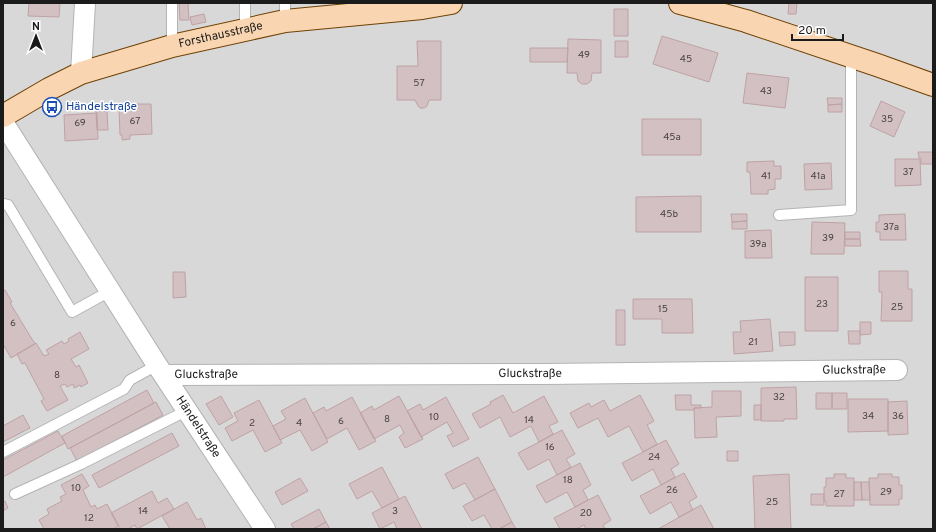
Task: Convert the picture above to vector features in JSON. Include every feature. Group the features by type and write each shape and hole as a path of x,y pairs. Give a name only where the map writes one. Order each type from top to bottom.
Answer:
{"street":[{"path":"82,73 85,3"},
{"name":"Forsthausstraße","path":"3,116 49,89 82,73 172,46 245,29 285,12 451,3"},
{"path":"680,3 746,21 933,85"},
{"name":"Händelstraße","path":"3,122 160,370 188,410 265,529"},
{"name":"Gluckstraße","path":"160,370 522,374 897,370"}],"lane":[{"path":"172,3 172,46"},
{"path":"245,3 245,29"},
{"path":"778,214 851,210 851,56"},
{"path":"3,204 8,206 72,312 110,291"},
{"path":"3,452 124,389 130,380 160,370"},
{"path":"15,494 81,464 188,410"}],"shaded area":[{"path":"3,3 933,3 933,529 3,529"}],"building":[{"path":"29,3 60,3 59,17 28,16"},
{"path":"179,3 188,3 189,20 180,20"},
{"path":"789,3 797,3 796,14 788,14"},
{"path":"614,9 628,9 628,36 614,36"},
{"path":"204,14 206,22 192,25 190,17"},
{"path":"662,36 718,53 709,82 653,64"},
{"path":"568,39 601,40 601,73 592,73 591,81 587,84 582,84 578,81 577,73 567,73"},
{"path":"417,41 441,41 441,100 429,100 427,106 424,108 420,108 415,100 397,100 397,66 418,66"},
{"path":"615,41 628,41 628,57 615,57"},
{"path":"530,48 568,48 567,62 530,62"},
{"path":"747,73 789,78 785,108 743,103"},
{"path":"827,98 842,98 842,104 828,105"},
{"path":"881,101 905,112 894,137 870,126"},
{"path":"136,104 151,104 152,134 130,135 130,139 122,140 122,135 120,135 119,107 136,107"},
{"path":"842,104 842,112 828,112 828,105"},
{"path":"96,111 107,111 108,130 97,130"},
{"path":"97,113 98,139 65,141 64,115"},
{"path":"642,119 701,119 701,155 642,155"},
{"path":"918,152 933,152 933,164 921,164 921,158 919,158"},
{"path":"895,159 920,159 921,185 895,186"},
{"path":"774,161 774,166 781,166 781,179 775,179 775,189 768,190 768,194 751,194 750,172 747,172 747,162"},
{"path":"831,163 832,189 805,190 804,164"},
{"path":"701,196 701,232 636,232 636,197"},
{"path":"731,214 747,214 747,221 732,222"},
{"path":"905,214 906,240 880,240 880,232 876,232 876,222 879,222 879,215"},
{"path":"747,221 747,229 732,229 732,222"},
{"path":"812,222 845,223 844,254 811,254"},
{"path":"771,230 772,258 745,258 745,231"},
{"path":"845,232 860,232 860,239 845,239"},
{"path":"845,239 860,239 861,246 845,246"},
{"path":"879,271 908,271 908,289 912,289 912,321 881,321 882,292 879,292"},
{"path":"173,272 185,272 186,297 173,298"},
{"path":"805,277 838,277 838,331 805,331"},
{"path":"5,290 12,302 10,303 35,344 11,358 3,344 3,291"},
{"path":"633,299 692,299 693,333 662,333 662,319 633,319"},
{"path":"616,310 625,310 625,345 616,345"},
{"path":"770,319 773,351 734,354 733,332 741,332 740,321"},
{"path":"860,322 871,322 871,334 860,335"},
{"path":"848,331 860,331 860,344 849,344"},
{"path":"80,332 89,349 71,359 76,367 79,365 88,383 81,387 80,385 74,388 73,384 67,387 65,384 60,386 68,400 47,411 41,401 44,399 25,363 22,364 17,354 36,343 44,356 49,354 46,350 62,341 64,344 69,341 68,339"},
{"path":"779,332 795,332 795,345 780,346"},
{"path":"796,387 797,419 784,419 784,421 761,421 761,388"},
{"path":"147,390 154,403 68,449 62,436"},
{"path":"712,391 741,391 741,416 716,417 717,437 695,438 694,408 712,407"},
{"path":"816,393 832,393 832,409 816,409"},
{"path":"832,393 847,393 847,409 832,409"},
{"path":"503,395 513,413 544,396 558,422 549,426 553,434 539,442 531,426 510,437 500,417 480,428 472,414 491,404 490,402"},
{"path":"640,395 654,421 647,425 657,444 643,452 629,426 608,437 598,418 578,428 570,413 589,403 591,407 604,400 610,411"},
{"path":"675,395 691,395 691,405 701,405 701,408 694,408 694,410 676,410"},
{"path":"221,396 233,417 219,425 206,404"},
{"path":"399,396 423,439 405,448 399,437 404,433 400,425 374,439 360,413 372,406 374,410"},
{"path":"352,397 376,441 359,450 347,428 327,439 313,413 324,407 326,411"},
{"path":"446,397 469,439 453,447 447,436 453,433 447,422 421,437 407,411 420,404 423,410"},
{"path":"305,398 328,442 312,451 300,430 280,440 273,426 286,419 281,411"},
{"path":"848,399 888,399 888,431 848,432"},
{"path":"259,400 282,443 265,452 253,430 232,441 225,428 238,421 234,413"},
{"path":"907,401 908,434 888,435 888,402"},
{"path":"156,402 163,415 77,461 70,448"},
{"path":"754,405 761,405 761,420 754,420"},
{"path":"23,415 30,428 3,442 3,426"},
{"path":"562,430 575,454 566,459 571,467 557,475 549,459 528,470 518,453"},
{"path":"58,431 65,443 3,477 3,460"},
{"path":"172,433 179,446 99,488 92,475"},
{"path":"666,440 679,464 671,469 675,477 661,485 653,469 632,481 622,463"},
{"path":"727,451 738,451 738,461 727,461"},
{"path":"478,457 495,489 475,500 465,483 453,489 445,474"},
{"path":"580,463 591,485 583,490 588,500 575,507 567,492 546,503 536,486"},
{"path":"382,467 399,499 382,508 372,491 357,499 349,484"},
{"path":"684,473 697,497 689,502 693,510 679,517 671,502 650,514 640,496"},
{"path":"82,474 89,486 83,490 91,507 95,505 97,509 107,504 119,526 113,529 44,529 39,520 49,514 47,509 62,501 60,497 66,494 61,485"},
{"path":"789,474 791,529 755,529 753,476"},
{"path":"834,474 846,474 846,478 854,478 854,506 826,506 826,501 824,501 824,487 826,487 826,478 834,478"},
{"path":"878,474 892,474 892,477 899,477 899,485 902,485 902,499 899,499 899,505 870,505 869,478 878,478"},
{"path":"300,478 308,491 282,505 275,492"},
{"path":"854,482 861,482 862,500 854,500"},
{"path":"861,482 869,482 870,500 862,500"},
{"path":"495,489 512,522 499,529 492,529 484,515 472,521 463,506"},
{"path":"152,491 158,503 167,498 174,509 137,529 135,525 128,529 120,529 111,513"},
{"path":"811,494 824,494 824,505 811,505"},
{"path":"598,495 611,520 603,525 605,529 586,529 584,525 576,529 560,529 554,518"},
{"path":"405,496 422,529 397,529 394,522 380,529 372,513"},
{"path":"5,501 8,508 3,511 3,502"},
{"path":"187,502 197,520 201,518 206,529 170,529 162,516"},
{"path":"701,505 714,529 658,529"},
{"path":"319,509 326,522 313,529 294,529 291,524"},
{"path":"326,522 330,529 313,529"},
{"path":"512,522 516,529 499,529"}],"place":[{"name":"Händelstraße","path":"52,107"}]}
